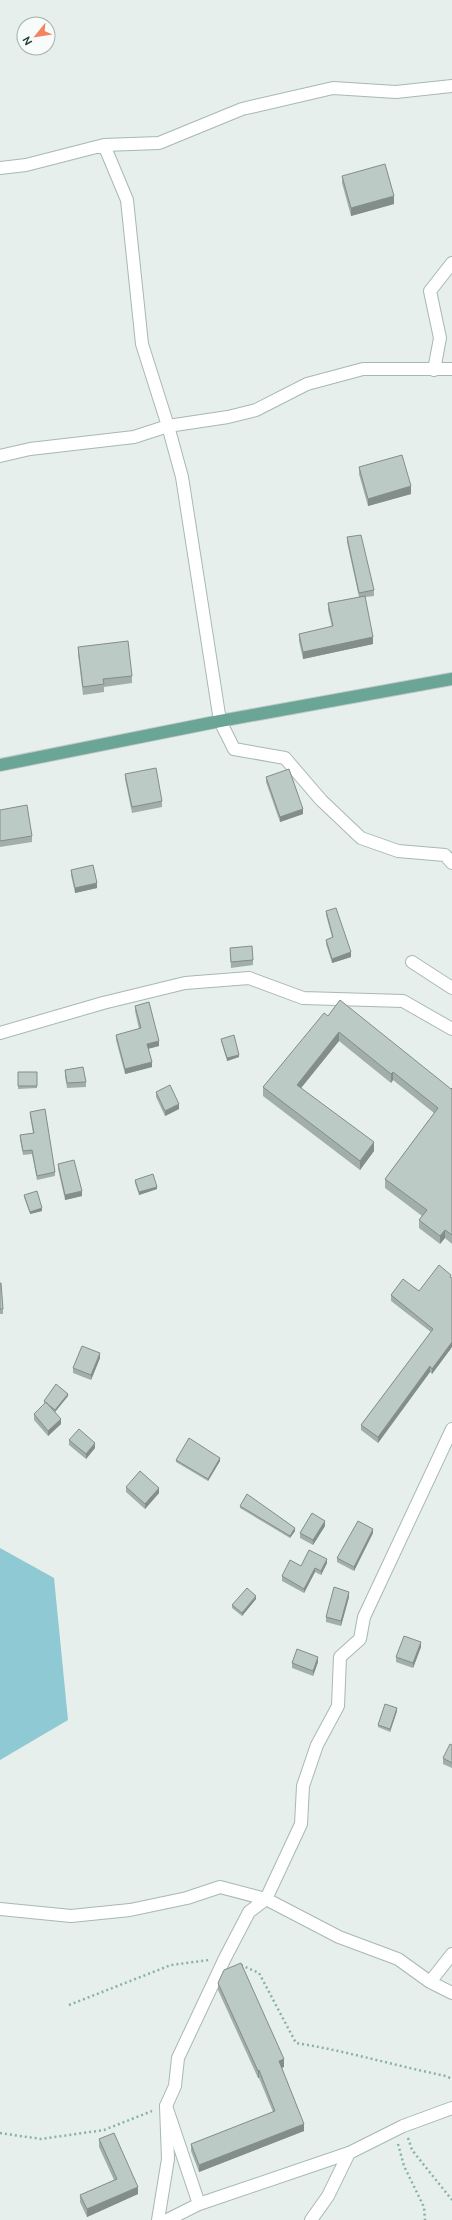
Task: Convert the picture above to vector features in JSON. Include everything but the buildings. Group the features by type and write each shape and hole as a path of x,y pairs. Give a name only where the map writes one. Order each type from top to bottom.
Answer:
{"main road":[{"path":"0,765 220,721 452,679"}],"street":[{"path":"0,168 26,165 104,145 159,143 242,109 333,88 396,92 452,86"},
{"path":"104,145 127,200 142,344 168,426 182,478 220,721 234,749 286,758 321,800 361,838 398,851 445,855 452,863"},
{"path":"434,370 440,338 430,291 452,263"},
{"path":"0,456 30,449 134,437 168,426 228,417 256,410 307,384 363,369 452,370"},
{"path":"412,962 452,988"},
{"path":"0,1033 102,1003 185,983 249,978 303,998 403,1001 452,1029"},
{"path":"158,2220 168,2158 166,2106 175,2086 178,2058 225,1958 249,1912 266,1899 301,1824 303,1786 317,1745 338,1706 340,1657 360,1639 364,1617 452,1429"},
{"path":"0,1909 71,1916 130,1910 187,1898 220,1887 266,1899 339,1937 398,1959 430,1982 452,1993"},
{"path":"430,1982 452,1954"},
{"path":"166,2106 199,2204"},
{"path":"167,2220 199,2204 348,2153 399,2128 452,2108"},
{"path":"311,2220 328,2196 348,2153"}],"path":[{"path":"70,2005 170,1966 225,1958 259,1973 296,2043 334,2049 399,2067 446,2076 452,2079"},
{"path":"0,2133 40,2139 104,2130 166,2106"},
{"path":"399,2128 412,2150 452,2200"},
{"path":"399,2128 404,2166 424,2207 425,2220"}],"water":[{"path":"0,1548 54,1578 68,1720 0,1760"}]}
